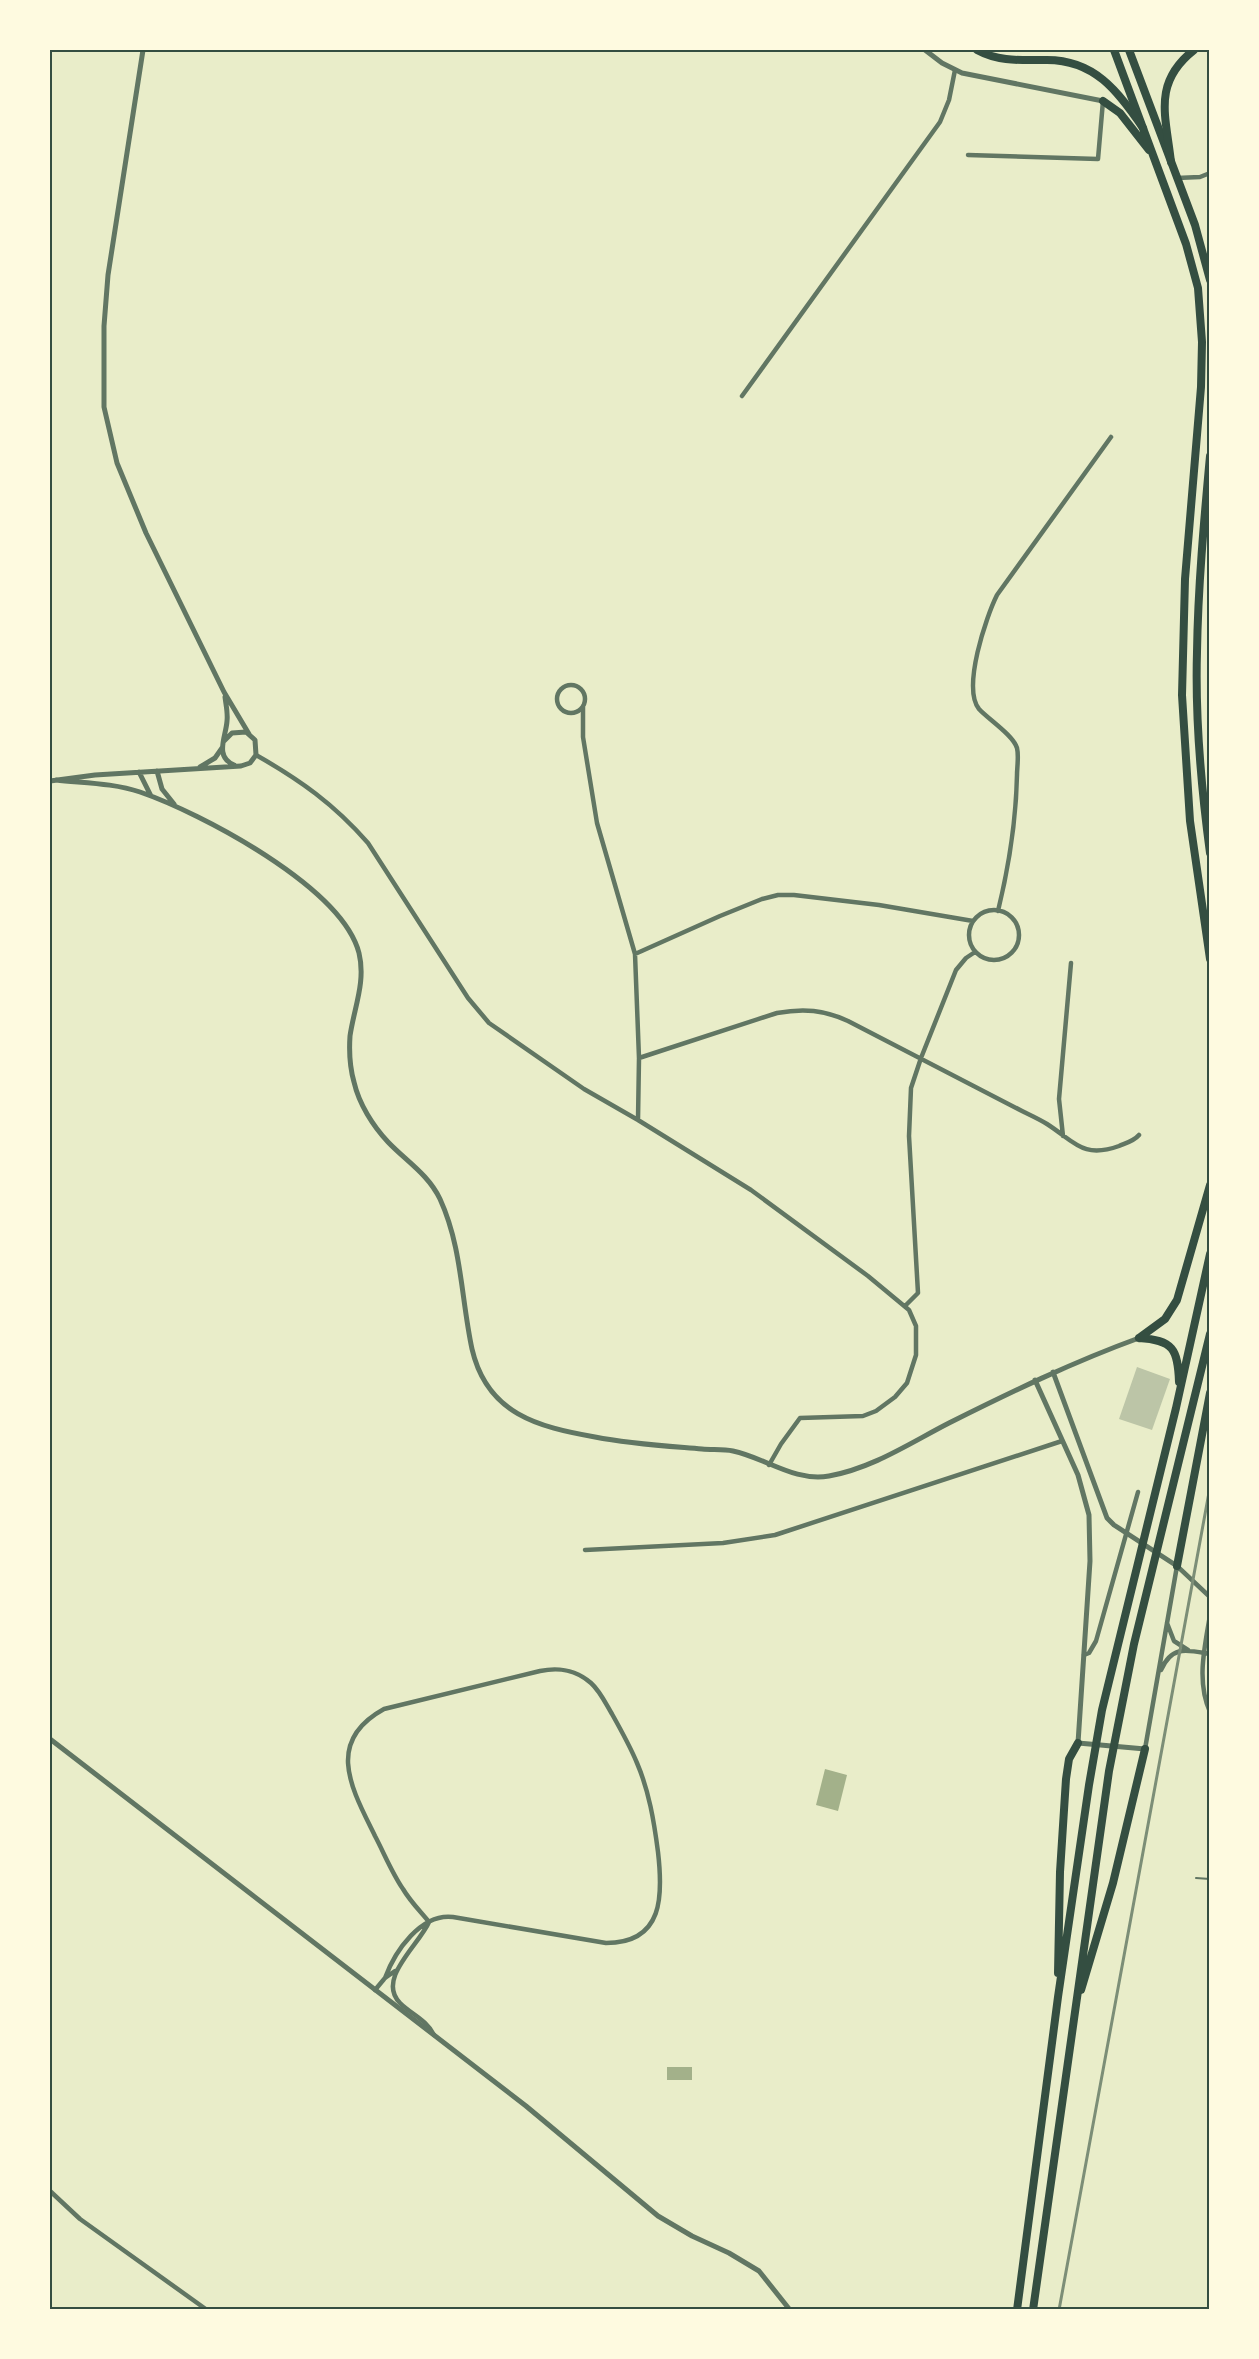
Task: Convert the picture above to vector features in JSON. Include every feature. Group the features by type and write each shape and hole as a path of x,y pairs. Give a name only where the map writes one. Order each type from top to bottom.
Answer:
{"highway":[{"path":"977,50 1005,60 1054,60 1088,70 1107,82 1118,93 1143,128"},
{"path":"1114,50 1191,256 1198,288 1201,321 1201,387 1185,579 1182,695 1190,821 1209,959"},
{"path":"1129,50 1200,240 1209,280"},
{"path":"1171,162 1164,114 1164,96 1175,67 1194,50"},
{"path":"1103,101 1120,113 1152,153"},
{"path":"1209,456 1196,673 1198,738 1209,853"},
{"path":"1139,1338 1165,1319 1177,1300 1209,1185"},
{"path":"1017,2310 1058,1997 1102,1710 1179,1395 1209,1254"},
{"path":"1033,2310 1109,1771 1124,1691 1209,1334"},
{"path":"1139,1338 1160,1340 1172,1347 1178,1366 1179,1395"},
{"path":"1177,1566 1209,1393"},
{"path":"1058,1997 1059,1883 1066,1779 1069,1759 1078,1743"},
{"path":"1074,2014 1113,1883 1145,1749"}],"street":[{"path":"53,780 95,775 238,766 250,762 256,755 256,743 224,692 146,533 117,463 104,406 104,327 108,274 142,50"},
{"path":"925,50 955,70 978,77 1103,101 1098,159 968,154"},
{"path":"742,396 940,122 949,100 955,70"},
{"path":"1177,178 1200,177 1209,173"},
{"path":"998,911 1008,873 1016,791 1017,752 1012,739 980,709 975,701 975,664 986,623 997,595 1111,437"},
{"path":"583,706 576,712 567,712 559,707 557,698 564,687 573,685 581,689 585,698 583,706 588,777 597,823 636,954 638,1120"},
{"path":"224,692 228,714 223,744 226,760 238,766"},
{"path":"576,712 584,723"},
{"path":"196,768 215,758 232,732 240,731 249,734"},
{"path":"256,755 330,803 361,836 468,998 489,1023 584,1089 751,1190 905,1306 914,1321 917,1345 911,1374 901,1390 886,1405 863,1416 800,1418 769,1465"},
{"path":"158,771 162,789 175,806"},
{"path":"139,772 151,796"},
{"path":"53,780 124,787 175,806 228,832 295,878 334,910 353,936 358,952 361,984 350,1038 350,1061 354,1084 361,1104 389,1143 432,1185 440,1200 453,1232 472,1348 482,1377 494,1394 522,1417 557,1430 626,1443 734,1451 809,1478 836,1475 888,1456 1035,1380 1139,1338"},
{"path":"636,954 720,916 778,895 870,904 973,921"},
{"path":"998,911 1005,913 1015,923 1019,936 1017,944 1009,955 988,960 975,952 969,937 973,921 984,912 998,911"},
{"path":"905,1306 918,1293 909,1136 911,1088 956,970 966,958 975,952"},
{"path":"1062,1136 1059,1100 1071,963"},
{"path":"639,1058 777,1013 821,1011 836,1016 921,1058 1047,1125 1078,1147 1095,1152 1132,1141 1139,1135"},
{"path":"1053,1372 1107,1518 1114,1525 1177,1566 1209,1597"},
{"path":"1035,1380 1078,1475 1089,1515 1090,1561 1078,1743 1145,1749 1177,1566"},
{"path":"585,1550 723,1542 775,1535 1062,1441"},
{"path":"1084,1655 1089,1653 1096,1641 1138,1492"},
{"path":"1209,1615 1202,1673 1209,1712"},
{"path":"1167,1620 1172,1638 1188,1650"},
{"path":"1157,1681 1167,1658 1176,1653 1188,1650 1209,1654"},
{"path":"385,1978 390,1964 417,1929 429,1922 436,1917 453,1917 606,1943 628,1941 645,1930 651,1922 657,1911 661,1890 651,1806 638,1764 622,1732 597,1690 580,1675 558,1668 540,1671 384,1709 372,1715 362,1725 353,1740 349,1754 349,1779 403,1890 429,1922"},
{"path":"50,1739 525,2106 658,2216 759,2271 789,2310"},
{"path":"375,1990 397,1969 429,1922"},
{"path":"397,1969 393,1981 395,1997 429,2026 438,2039"},
{"path":"50,2191 80,2219 207,2310"}],"lane":[{"path":"1196,1878 1209,1880"}],"shaded area":[{"path":"825,1769 847,1775 838,1811 816,1805"},
{"path":"667,2067 692,2067 692,2080 667,2080"}],"building":[{"path":"1137,1367 1170,1379 1152,1430 1119,1419"}],"railway":[{"path":"1210,641 1210,647"},
{"path":"1059,2310 1210,1487"}]}
